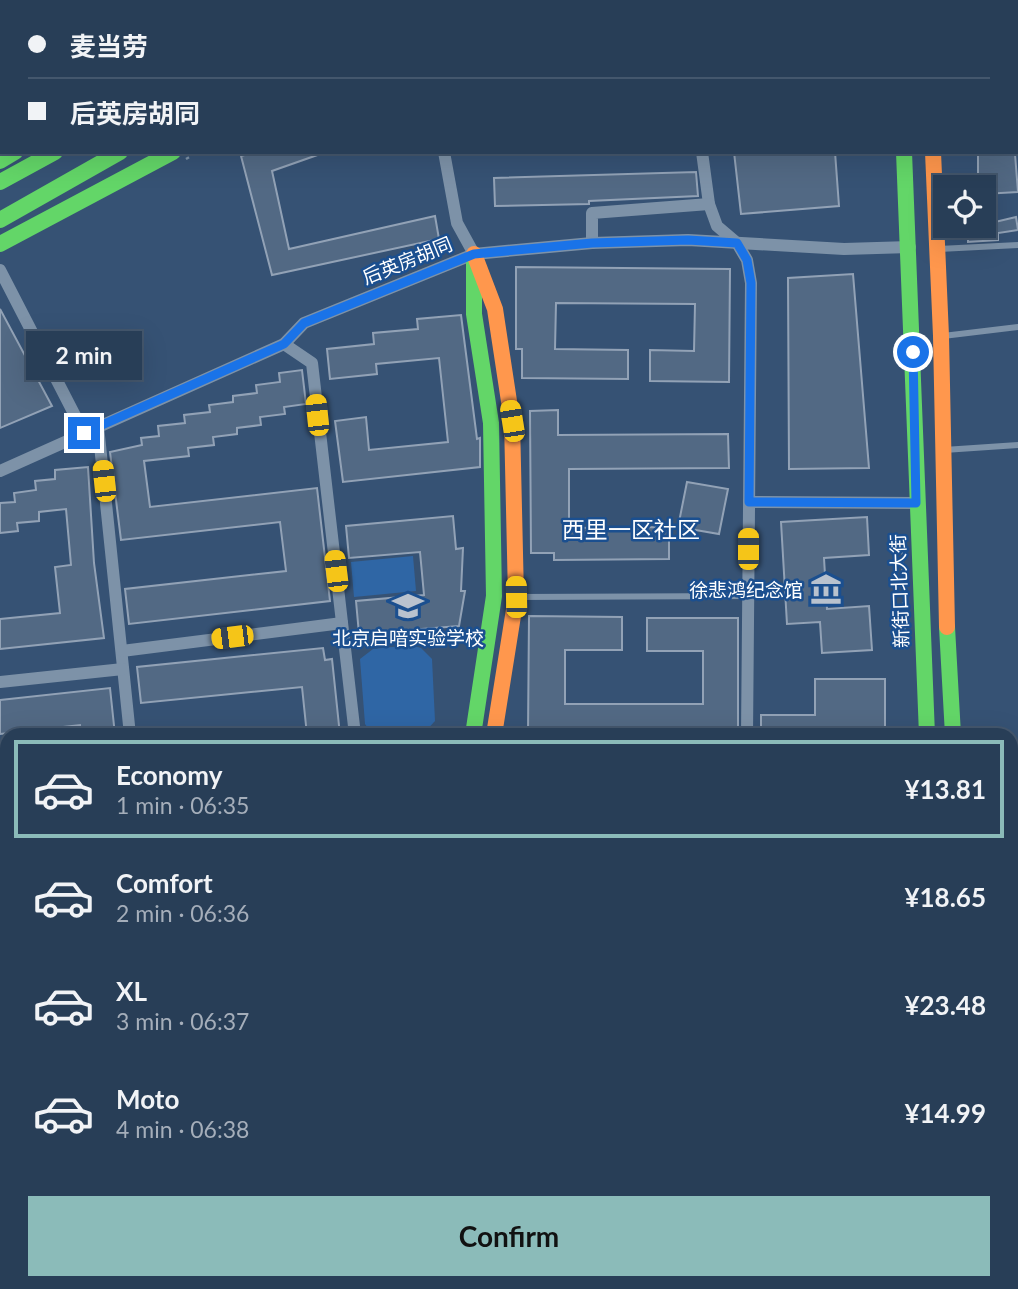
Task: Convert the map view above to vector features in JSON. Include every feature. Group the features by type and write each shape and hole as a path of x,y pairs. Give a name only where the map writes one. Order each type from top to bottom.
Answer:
{"main road":[{"path":"0,182 51,154"},
{"path":"0,220 116,154"},
{"path":"0,244 169,154"},
{"name":"新街口北大街","path":"904,154 910,247 916,503 927,728"},
{"path":"933,154 941,336 945,592 953,728"},
{"path":"474,254 495,309 512,421 516,597 495,728"},
{"path":"474,254 474,314 491,423 494,596 474,728"}],"street":[{"path":"444,154 457,223 474,254"},
{"path":"702,154 709,204 718,226 737,243 747,260 751,283 747,728"},
{"path":"592,243 593,213 709,204"},
{"name":"后英房胡同","path":"0,471 284,344 304,323 474,254 592,243 688,240 844,249 910,247"},
{"path":"0,270 84,433"},
{"path":"284,344 312,363 354,728"},
{"path":"98,426 129,728"},
{"path":"749,502 916,503"},
{"path":"122,651 342,623"},
{"path":"0,682 124,669"}],"lane":[{"path":"937,249 1018,245"},
{"path":"941,336 1018,327"},
{"path":"942,450 1018,445"},
{"path":"516,597 748,596"}],"shaded area":[{"path":"413,556 416,591 354,597 351,562"},
{"path":"411,645 421,648 432,659 435,721 429,728 368,728 365,724 360,659 373,649"}],"building":[{"path":"320,154 272,171 289,249 435,216 439,239 272,275 241,156"},
{"path":"734,154 835,154 839,206 741,214"},
{"path":"978,154 1015,154 1018,192 996,193 996,175 978,175"},
{"path":"696,172 698,196 589,201 589,204 495,206 494,178"},
{"path":"1016,217 1018,230 998,233 998,240 968,242 968,238 996,238 996,222"},
{"path":"516,267 730,269 729,382 650,381 650,350 694,351 695,304 556,303 555,349 628,350 628,379 522,378 522,349 516,349"},
{"path":"853,274 869,468 789,469 788,278"},
{"path":"0,309 52,406 0,428"},
{"path":"461,315 477,439 480,438 480,467 343,482 335,421 366,417 369,450 448,442 439,358 376,364 377,374 330,379 327,349 374,344 373,333 418,329 417,319"},
{"path":"302,370 306,404 284,407 285,414 260,417 261,425 237,428 237,434 213,437 214,445 188,448 189,456 144,461 150,507 317,488 330,601 129,624 125,589 286,571 280,522 121,540 110,452 142,445 141,438 159,436 158,426 185,423 184,415 210,412 209,405 233,402 233,396 257,393 256,385 280,382 279,373"},
{"path":"558,410 558,435 728,434 729,468 569,469 569,528 669,527 669,559 554,560 554,553 531,553 530,411"},
{"path":"88,467 94,563 104,638 0,649 0,619 60,613 55,567 71,565 66,509 39,512 39,521 17,523 18,531 0,533 0,503 15,502 14,493 36,490 35,481 55,479 55,470"},
{"path":"687,482 728,489 719,534 678,527"},
{"path":"453,516 456,549 463,548 461,591 465,591 459,626 359,634 356,601 424,595 420,552 349,558 346,526"},
{"path":"867,517 869,555 824,558 827,609 869,606 872,650 822,653 820,622 787,624 781,522"},
{"path":"529,616 622,617 622,650 565,650 565,704 703,704 703,651 647,651 647,618 738,618 738,728 528,728"},
{"path":"323,648 325,660 332,659 339,728 306,728 302,687 141,703 137,667"},
{"path":"815,679 885,679 885,728 761,728 761,715 815,715"},
{"path":"110,688 114,728 80,728 80,725 0,728 0,700"}],"traffic: fast":[{"path":"0,161 12,154"},
{"path":"0,182 51,154"},
{"path":"0,220 116,154"},
{"path":"0,244 169,154"},
{"path":"904,154 927,728"},
{"path":"474,264 474,314 491,423 494,596 474,728"},
{"path":"947,627 953,728"}],"traffic: slow":[{"path":"933,154 941,336 947,627"},
{"path":"474,254 495,309 512,421 516,597 495,728"}],"place":[{"name":"徐悲鸿纪念馆","path":"826,589"},
{"name":"北京启喑实验学校","path":"408,606"}],"district":[{"name":"西里一区社区","path":"631,529"}],"route":[{"path":"84,433 284,344 304,323 474,254 592,243 688,240 737,243 747,260 751,283 749,502 916,503 913,352"}]}
